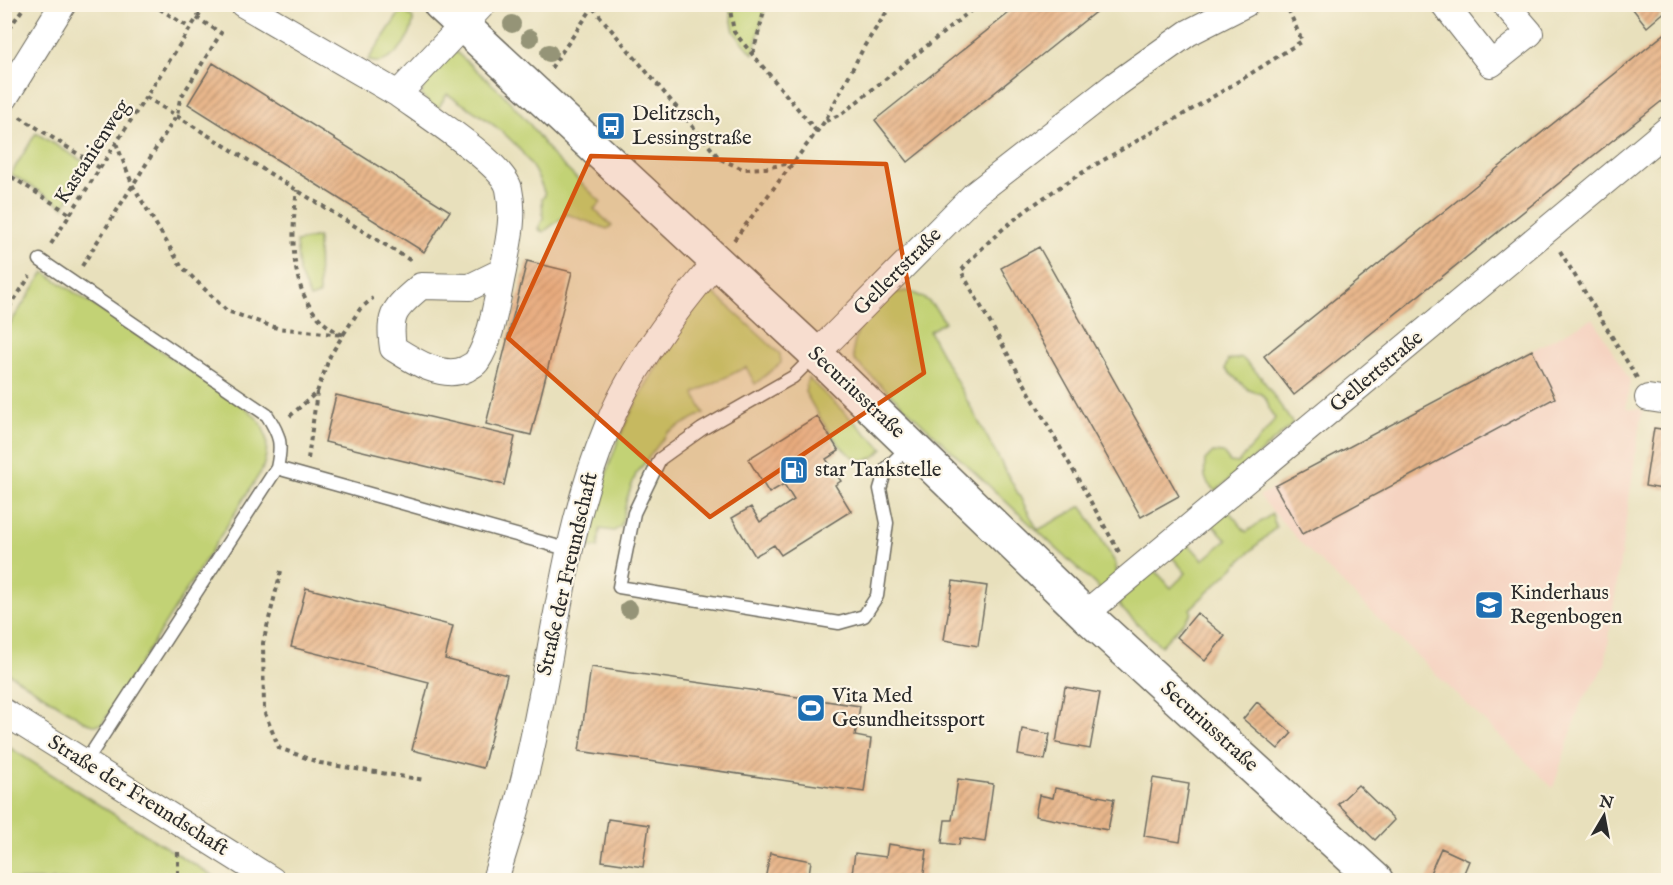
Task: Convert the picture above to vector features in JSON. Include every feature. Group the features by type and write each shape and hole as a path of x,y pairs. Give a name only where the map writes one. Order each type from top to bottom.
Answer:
{"street":[{"path":"8,105 63,4"},
{"path":"243,4 398,94 490,163 509,186 513,215 503,271 486,342 476,363 459,372 435,370 393,348 390,326 398,305 421,286 470,287 503,271"},
{"name":"Gellertstraße","path":"816,354 974,195 1115,86 1188,33 1245,4"},
{"path":"1444,4 1491,64 1530,33 1505,4"},
{"path":"398,94 462,11"},
{"name":"Securiusstraße","path":"462,11 534,92 816,354 1085,614 1376,880"},
{"name":"Gellertstraße","path":"1085,614 1668,129"},
{"name":"Straße der Freundschaft","path":"495,880 527,768 570,550 590,473 607,427 626,386 693,289 716,262"},
{"name":"Straße der Freundschaft","path":"4,712 272,880"}],"lane":[{"path":"40,260 267,415 274,426 281,447 277,468 85,763"},
{"path":"816,354 793,377 702,429 660,459 634,513 619,587 839,623 864,615 877,596 887,523 880,489 886,469 910,444"},
{"path":"277,468 570,550"}],"path":[{"path":"4,36 26,4"},
{"path":"152,4 190,28"},
{"name":"Kastanienweg","path":"4,315 206,4"},
{"path":"729,4 734,32 817,132"},
{"path":"753,54 766,4"},
{"path":"716,262 825,121 865,45 892,4"},
{"path":"825,121 843,113 979,4"},
{"path":"1132,574 961,271 977,252 1020,215 1076,176 1229,88 1302,41 1286,4"},
{"path":"534,92 594,6 720,159 743,169 766,168 795,162"},
{"path":"72,282 177,115 180,99 221,33 197,18"},
{"path":"146,97 413,262 414,274 421,286"},
{"path":"8,105 100,168"},
{"path":"116,143 133,186 181,266 227,311 277,328 342,335"},
{"path":"4,172 70,214"},
{"path":"297,190 293,245 296,271 302,291 313,310 329,329 342,335"},
{"path":"1547,230 1658,400"},
{"path":"306,477 317,392 330,356 360,309 381,291"},
{"path":"274,426 282,422 317,392"},
{"path":"280,571 263,644 264,711 279,748 320,763 424,780"}],"highlighted area":[{"path":"591,156 886,164 924,373 710,517 508,338"}],"shaded area":[{"name":"Kinderhaus Regenbogen","path":"1593,318 1630,381 1626,408 1642,410 1605,666 1581,703 1553,788 1302,544 1259,496"}],"green space":[{"path":"729,5 766,5 753,54 734,32"},
{"path":"403,8 413,19 409,35 404,43 391,57 383,61 368,60"},
{"path":"456,52 502,93 529,123 551,154 601,202 594,209 612,226 607,229 567,214 543,232 538,229 543,218 542,199 545,195 529,161 518,147 492,124 447,94 437,110 422,96 425,82 432,69 443,58"},
{"path":"36,133 89,165 64,207 11,174"},
{"path":"318,237 319,295 310,298 299,272 296,242"},
{"path":"44,272 242,405 262,426 267,441 262,470 102,724 94,725 87,723 5,671 4,333"},
{"path":"907,291 929,302 945,322 929,331 1038,530 1082,506 1116,564 1117,579 1102,591 854,360 853,350 856,336 863,323 893,293"},
{"path":"704,294 715,294 780,354 781,363 755,384 746,367 694,393 704,413 668,432 636,474 627,498 621,526 614,531 600,529 598,548 585,546 609,467 627,421 636,402"},
{"path":"1242,358 1261,377 1293,424 1216,491 1207,481 1205,460 1213,452 1223,453 1230,462 1238,463 1275,418 1261,394 1249,390 1225,369 1228,360"},
{"path":"808,378 883,449 868,460 854,457 846,451 829,432 805,392"},
{"path":"1227,509 1246,532 1272,514 1276,527 1190,609 1192,613 1161,646 1121,608 1119,604 1121,599 1154,569 1171,588 1186,573 1171,556 1187,542 1203,560 1227,540 1211,523"},
{"path":"4,744 154,840 220,880 5,880"}],"building":[{"path":"1629,4 1668,4 1668,9 1647,27"},
{"path":"1019,5 1104,5 908,162 875,120"},
{"path":"1668,31 1668,96 1294,395 1264,356"},
{"path":"213,63 450,211 424,252 188,104"},
{"path":"1039,247 1179,496 1141,517 1001,268"},
{"path":"527,261 572,272 531,435 486,424"},
{"path":"1532,350 1555,398 1302,534 1275,486"},
{"path":"336,395 515,437 504,485 325,442"},
{"path":"817,416 839,451 826,459 841,481 835,485 851,511 781,555 774,545 755,556 732,518 751,507 760,522 794,500 784,484 769,493 748,459"},
{"path":"1654,428 1668,430 1668,490 1645,486"},
{"path":"953,581 987,586 978,646 944,640"},
{"path":"306,588 453,626 445,659 507,675 483,768 412,750 429,682 291,647"},
{"path":"1197,613 1225,636 1205,661 1177,637"},
{"path":"591,667 860,706 855,736 871,739 864,792 579,751"},
{"path":"1065,687 1100,693 1090,749 1056,743"},
{"path":"1257,702 1292,733 1278,749 1243,719"},
{"path":"1022,729 1050,734 1045,760 1018,755"},
{"path":"1153,778 1189,784 1180,842 1144,836"},
{"path":"958,779 993,784 985,842 960,838 959,845 942,843 945,820 952,820"},
{"path":"1358,785 1394,820 1375,840 1338,804"},
{"path":"1055,788 1114,799 1108,830 1035,816 1039,795 1053,798"},
{"path":"608,819 649,825 643,867 602,861"},
{"path":"888,844 927,850 923,880 851,880 855,853 886,857"},
{"path":"1441,848 1469,861 1461,880 1427,880"},
{"path":"770,853 811,861 808,880 765,880"}],"place":[{"name":"Delitzsch, Lessingstraße","path":"611,126"},
{"name":"star Tankstelle","path":"794,470"},
{"name":"Kinderhaus Regenbogen","path":"1489,605"},
{"name":"Vita Med Gesundheitssport","path":"811,708"}]}
